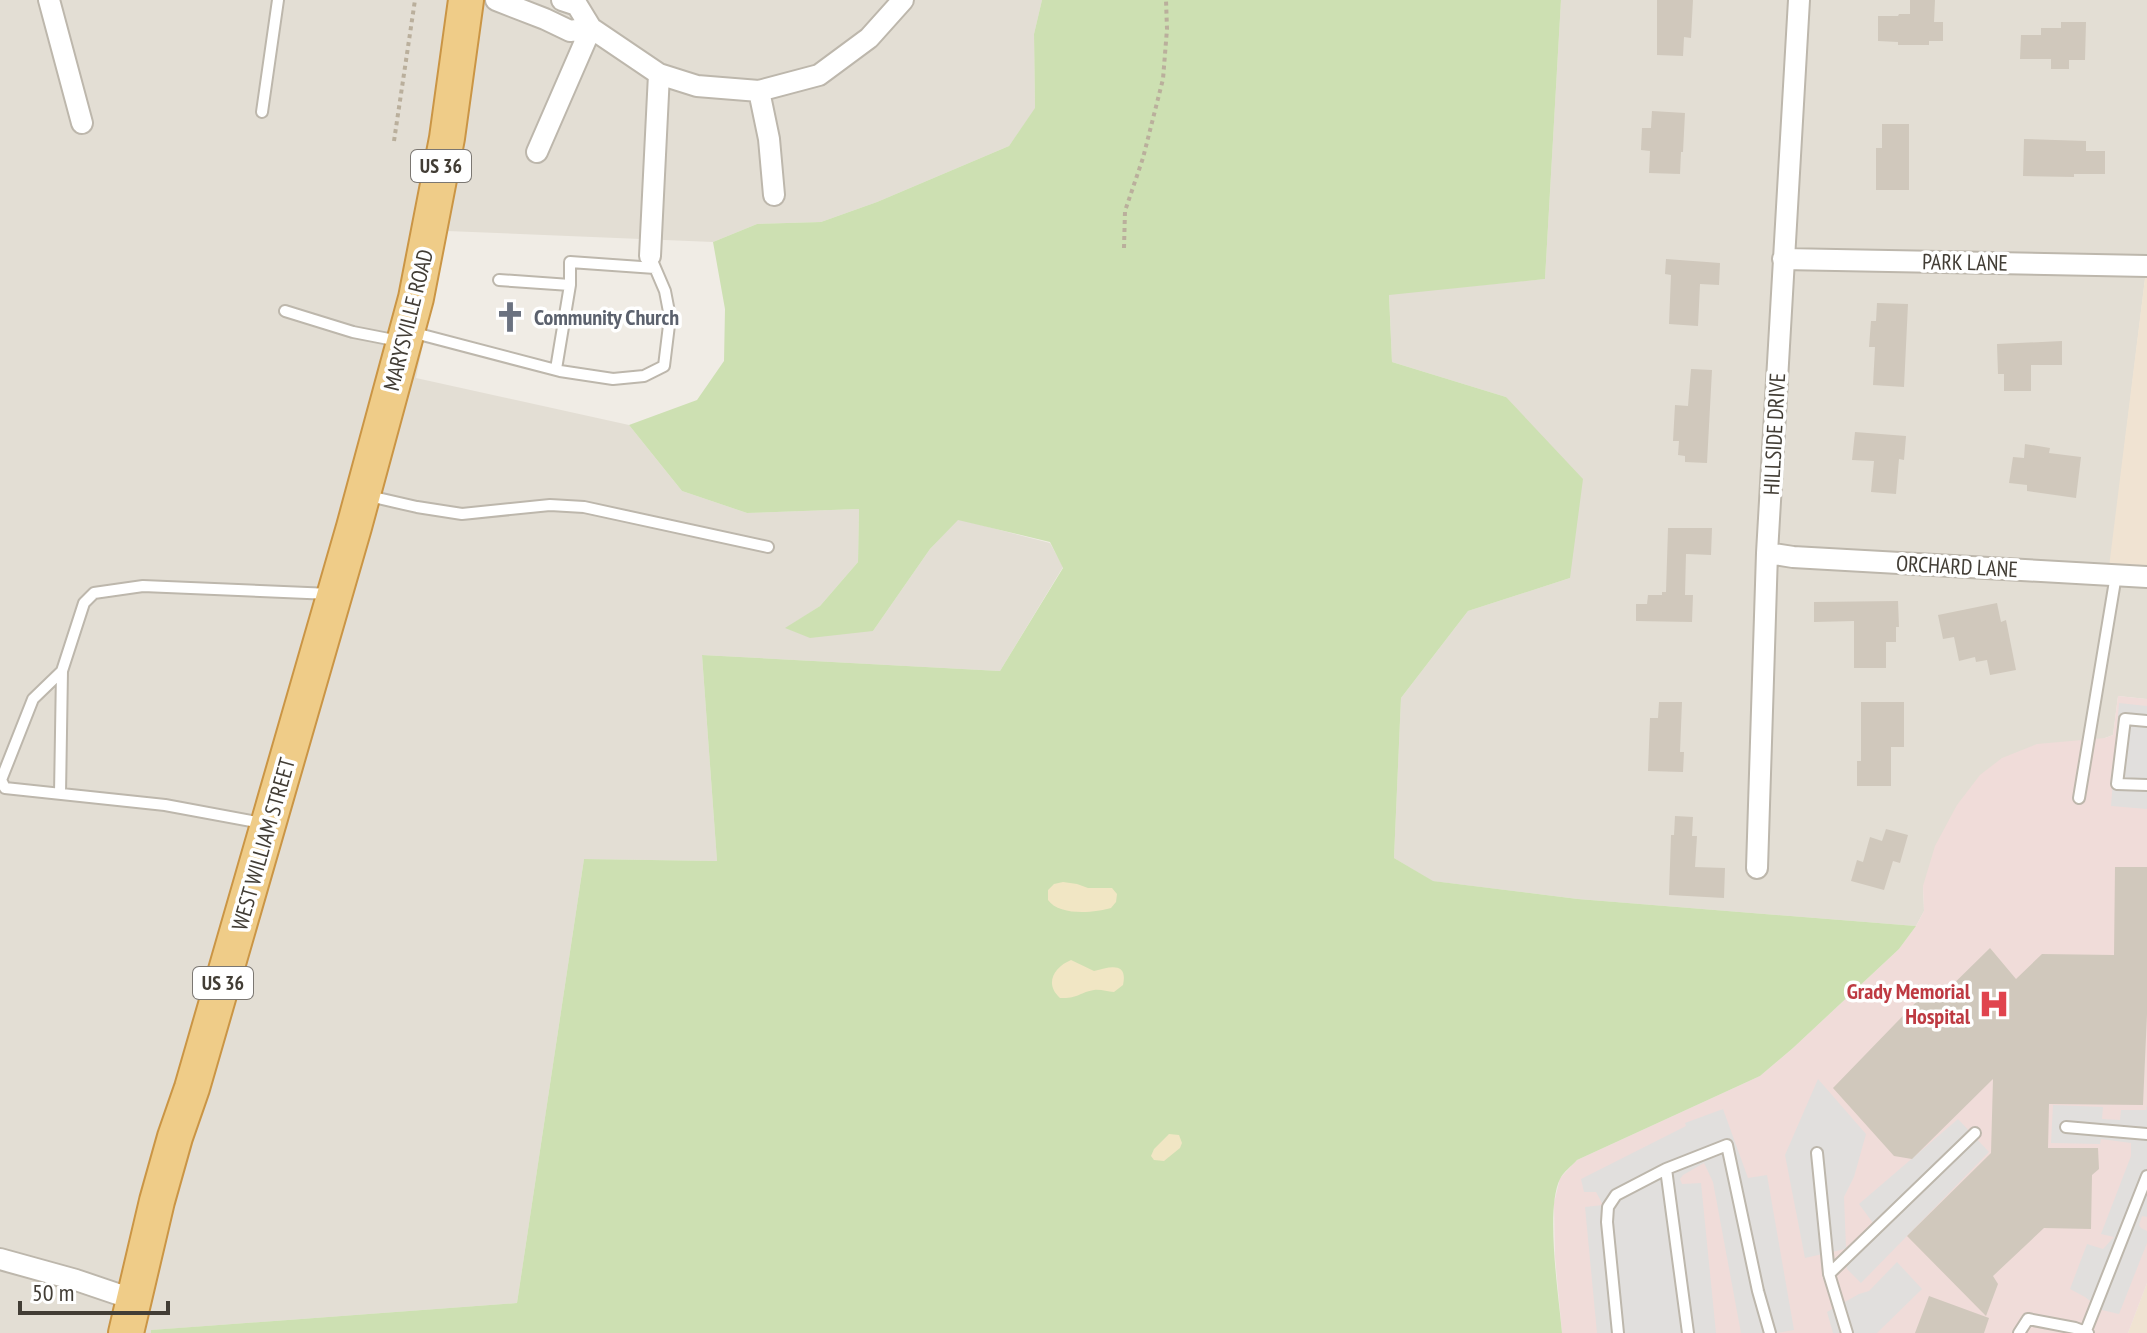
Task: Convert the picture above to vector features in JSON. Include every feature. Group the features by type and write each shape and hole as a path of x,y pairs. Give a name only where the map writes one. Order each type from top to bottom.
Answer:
{"highway":[{"name":"MARYSVILLE ROAD","path":"324,633 416,298 447,138 466,0"},
{"name":"WEST WILLIAM STREET","path":"126,1333 175,1137 192,1088 324,633"}],"street":[{"path":"49,0 82,123"},
{"path":"496,0 570,31 591,28"},
{"path":"562,0 577,5 591,28 659,74 697,86 759,91 819,75 869,38 903,0"},
{"name":"HILLSIDE DRIVE","path":"1757,868 1767,553 1799,0"},
{"path":"537,152 591,28"},
{"path":"652,262 659,74"},
{"path":"759,91 769,139 774,195"},
{"name":"PARK LANE","path":"1783,259 2147,266"},
{"name":"ORCHARD LANE","path":"1767,553 2147,577"},
{"path":"0,1259 135,1300"}],"lane":[{"path":"262,112 278,0"},
{"path":"285,311 353,332 406,337 556,369 613,379 644,376 664,366 670,317 665,291 652,262 570,262 570,285 556,369"},
{"path":"499,280 570,285"},
{"path":"363,494 462,514 550,505 584,507 768,547"},
{"path":"2079,798 2116,575"},
{"path":"60,794 62,671 84,603 94,593 143,586 335,595"},
{"path":"62,671 33,699 1,780 5,788 165,805 268,824"},
{"path":"2147,721 2125,719 2117,784 2147,785"},
{"path":"2066,1127 2147,1134"},
{"path":"1829,1274 1975,1133"},
{"path":"1618,1333 1608,1207 1616,1195 1666,1169 1727,1145 1770,1333"},
{"path":"1817,1153 1829,1274 1847,1333"},
{"path":"1666,1169 1688,1333"},
{"path":"2019,1333 2028,1319 2086,1333 2147,1176"}],"path":[{"path":"394,141 415,0"},
{"path":"1124,248 1125,211 1143,158 1163,79 1166,0"}],"shaded area":[{"path":"0,0 1042,0 1034,34 1035,109 1009,146 877,202 821,222 757,224 713,242 447,231 416,378 629,425 682,491 747,513 859,509 858,562 820,606 786,628 873,631 930,549 958,519 1050,543 1063,567 1000,671 702,655 717,861 584,859 517,1303 152,1330 151,1333 0,1333"},
{"path":"1561,0 2147,0 2147,278 2108,582 2147,586 2147,699 2118,696 2113,735 2105,738 1923,886 1924,911 1916,926 1578,899 1432,881 1394,858 1401,698 1468,611 1570,578 1506,397 1392,362 1389,294 1545,279"},
{"path":"2147,278 2147,586 2107,583"},
{"name":"Grady Memorial Hospital","path":"2118,696 2147,699 2147,1283 2128,1333 1562,1333 1554,1203 1560,1178 1577,1160 1760,1076 1793,1048 1899,949 1916,926 1924,911 1923,886 1935,846 1957,805 1980,775 2002,758 2037,744 2113,735"},
{"path":"2119,703 2147,706 2147,809 2111,806"},
{"path":"1818,1079 1866,1134 1854,1177 1844,1197 1846,1248 1873,1223 1859,1204 1958,1119 1989,1152 1861,1283 1847,1269 1845,1249 1805,1258 1785,1155"},
{"path":"2053,1105 2103,1107 2102,1119 2120,1120 2121,1110 2146,1110 2147,1105 2147,1217 2142,1216 2139,1225 2147,1231 2147,1243 2119,1314 2102,1310 2070,1289 2087,1244 2103,1249 2114,1237 2101,1234 2131,1156 2131,1143 2101,1139 2100,1144 2051,1143"},
{"path":"1723,1109 1748,1178 1767,1175 1794,1330 1741,1333 1713,1182 1704,1163 1680,1179 1682,1184 1701,1183 1716,1333 1597,1333 1585,1207 1603,1205 1596,1192 1584,1192 1581,1179 1686,1126 1685,1123"},
{"path":"1897,1262 1922,1289 1877,1333 1833,1333 1827,1312 1869,1291"},
{"path":"2147,1283 2147,1333 2128,1333"}],"green space":[{"path":"1042,0 1561,0 1545,279 1389,295 1392,362 1506,397 1583,479 1570,578 1468,611 1401,698 1394,858 1433,881 1578,899 1916,926 1899,949 1760,1076 1577,1160 1563,1174 1556,1193 1553,1231 1562,1333 151,1333 151,1330 517,1303 584,859 717,861 702,655 1000,671 1063,568 1050,542 958,520 930,549 873,631 810,638 785,628 820,606 858,562 859,509 747,513 682,491 629,425 697,400 724,361 725,309 713,242 757,224 821,222 877,202 1009,146 1035,108 1034,34"}],"sand":[{"path":"1063,882 1088,888 1112,888 1117,894 1116,902 1111,908 1096,911 1060,909 1048,900 1048,890 1054,884"},
{"path":"1071,960 1094,971 1112,967 1121,969 1123,985 1114,992 1094,990 1060,998 1053,987 1053,976"},
{"path":"1169,1134 1179,1135 1180,1148 1164,1161 1154,1160 1151,1156 1154,1149"}],"building":[{"path":"1657,0 1693,0 1691,38 1684,37 1683,56 1657,55"},
{"path":"1910,0 1935,0 1934,22 1943,22 1943,41 1929,41 1929,45 1898,45 1898,42 1878,41 1878,16 1910,14"},
{"path":"2061,22 2086,22 2085,60 2069,60 2069,69 2051,69 2051,59 2020,59 2021,35 2041,35 2041,28 2061,28"},
{"path":"1652,111 1685,113 1680,174 1649,173 1650,151 1641,150 1642,128 1651,128"},
{"path":"1882,124 1909,124 1909,190 1876,190 1876,148 1882,148"},
{"path":"2024,139 2086,141 2086,151 2105,151 2105,174 2023,176"},
{"path":"1666,259 1720,263 1719,285 1700,284 1698,326 1669,324 1671,275 1665,274"},
{"path":"1877,303 1908,304 1904,387 1873,385 1875,347 1869,347 1871,321 1876,321"},
{"path":"2062,341 2062,365 2031,365 2031,391 2004,391 2004,374 1998,374 1997,344"},
{"path":"1691,369 1712,370 1707,463 1685,462 1685,456 1678,455 1679,441 1673,441 1675,405 1688,406"},
{"path":"1855,432 1906,436 1904,460 1899,459 1896,494 1871,492 1874,461 1852,460"},
{"path":"2025,444 2050,448 2049,453 2081,457 2076,498 2027,491 2027,485 2009,483 2013,457 2024,458"},
{"path":"1668,528 1712,528 1711,555 1686,554 1685,595 1693,595 1692,622 1636,621 1636,604 1647,604 1648,595 1666,592"},
{"path":"1898,601 1899,627 1896,627 1896,642 1886,642 1886,668 1854,668 1854,621 1814,622 1814,602"},
{"path":"1997,603 2001,622 2006,620 2016,670 1990,675 1987,660 1976,662 1975,657 1959,661 1954,637 1943,639 1938,615"},
{"path":"1659,702 1682,702 1680,752 1684,752 1683,772 1648,771 1650,718 1658,718"},
{"path":"1861,702 1904,702 1904,747 1891,747 1891,786 1857,786 1857,761 1861,761"},
{"path":"1675,816 1693,817 1692,836 1697,836 1695,867 1725,868 1724,898 1669,895 1671,835 1674,835"},
{"path":"1886,829 1908,835 1900,863 1893,861 1884,890 1851,881 1857,860 1863,862 1870,837 1882,841"},
{"path":"2115,867 2147,867 2147,1014 2143,1105 2049,1104 2048,1148 2098,1148 2099,1169 2092,1175 2091,1229 2044,1228 1993,1276 1998,1284 1986,1316 1907,1236 1991,1153 1993,1079 1912,1159 1894,1156 1833,1088 1925,993 1934,1003 1990,948 2016,979 2042,954 2114,955"},
{"path":"1929,1296 1989,1318 1984,1333 1915,1333"}],"place":[{"name":"Community Church","path":"510,317"},
{"name":"Grady Memorial Hospital","path":"1994,1004"}]}
